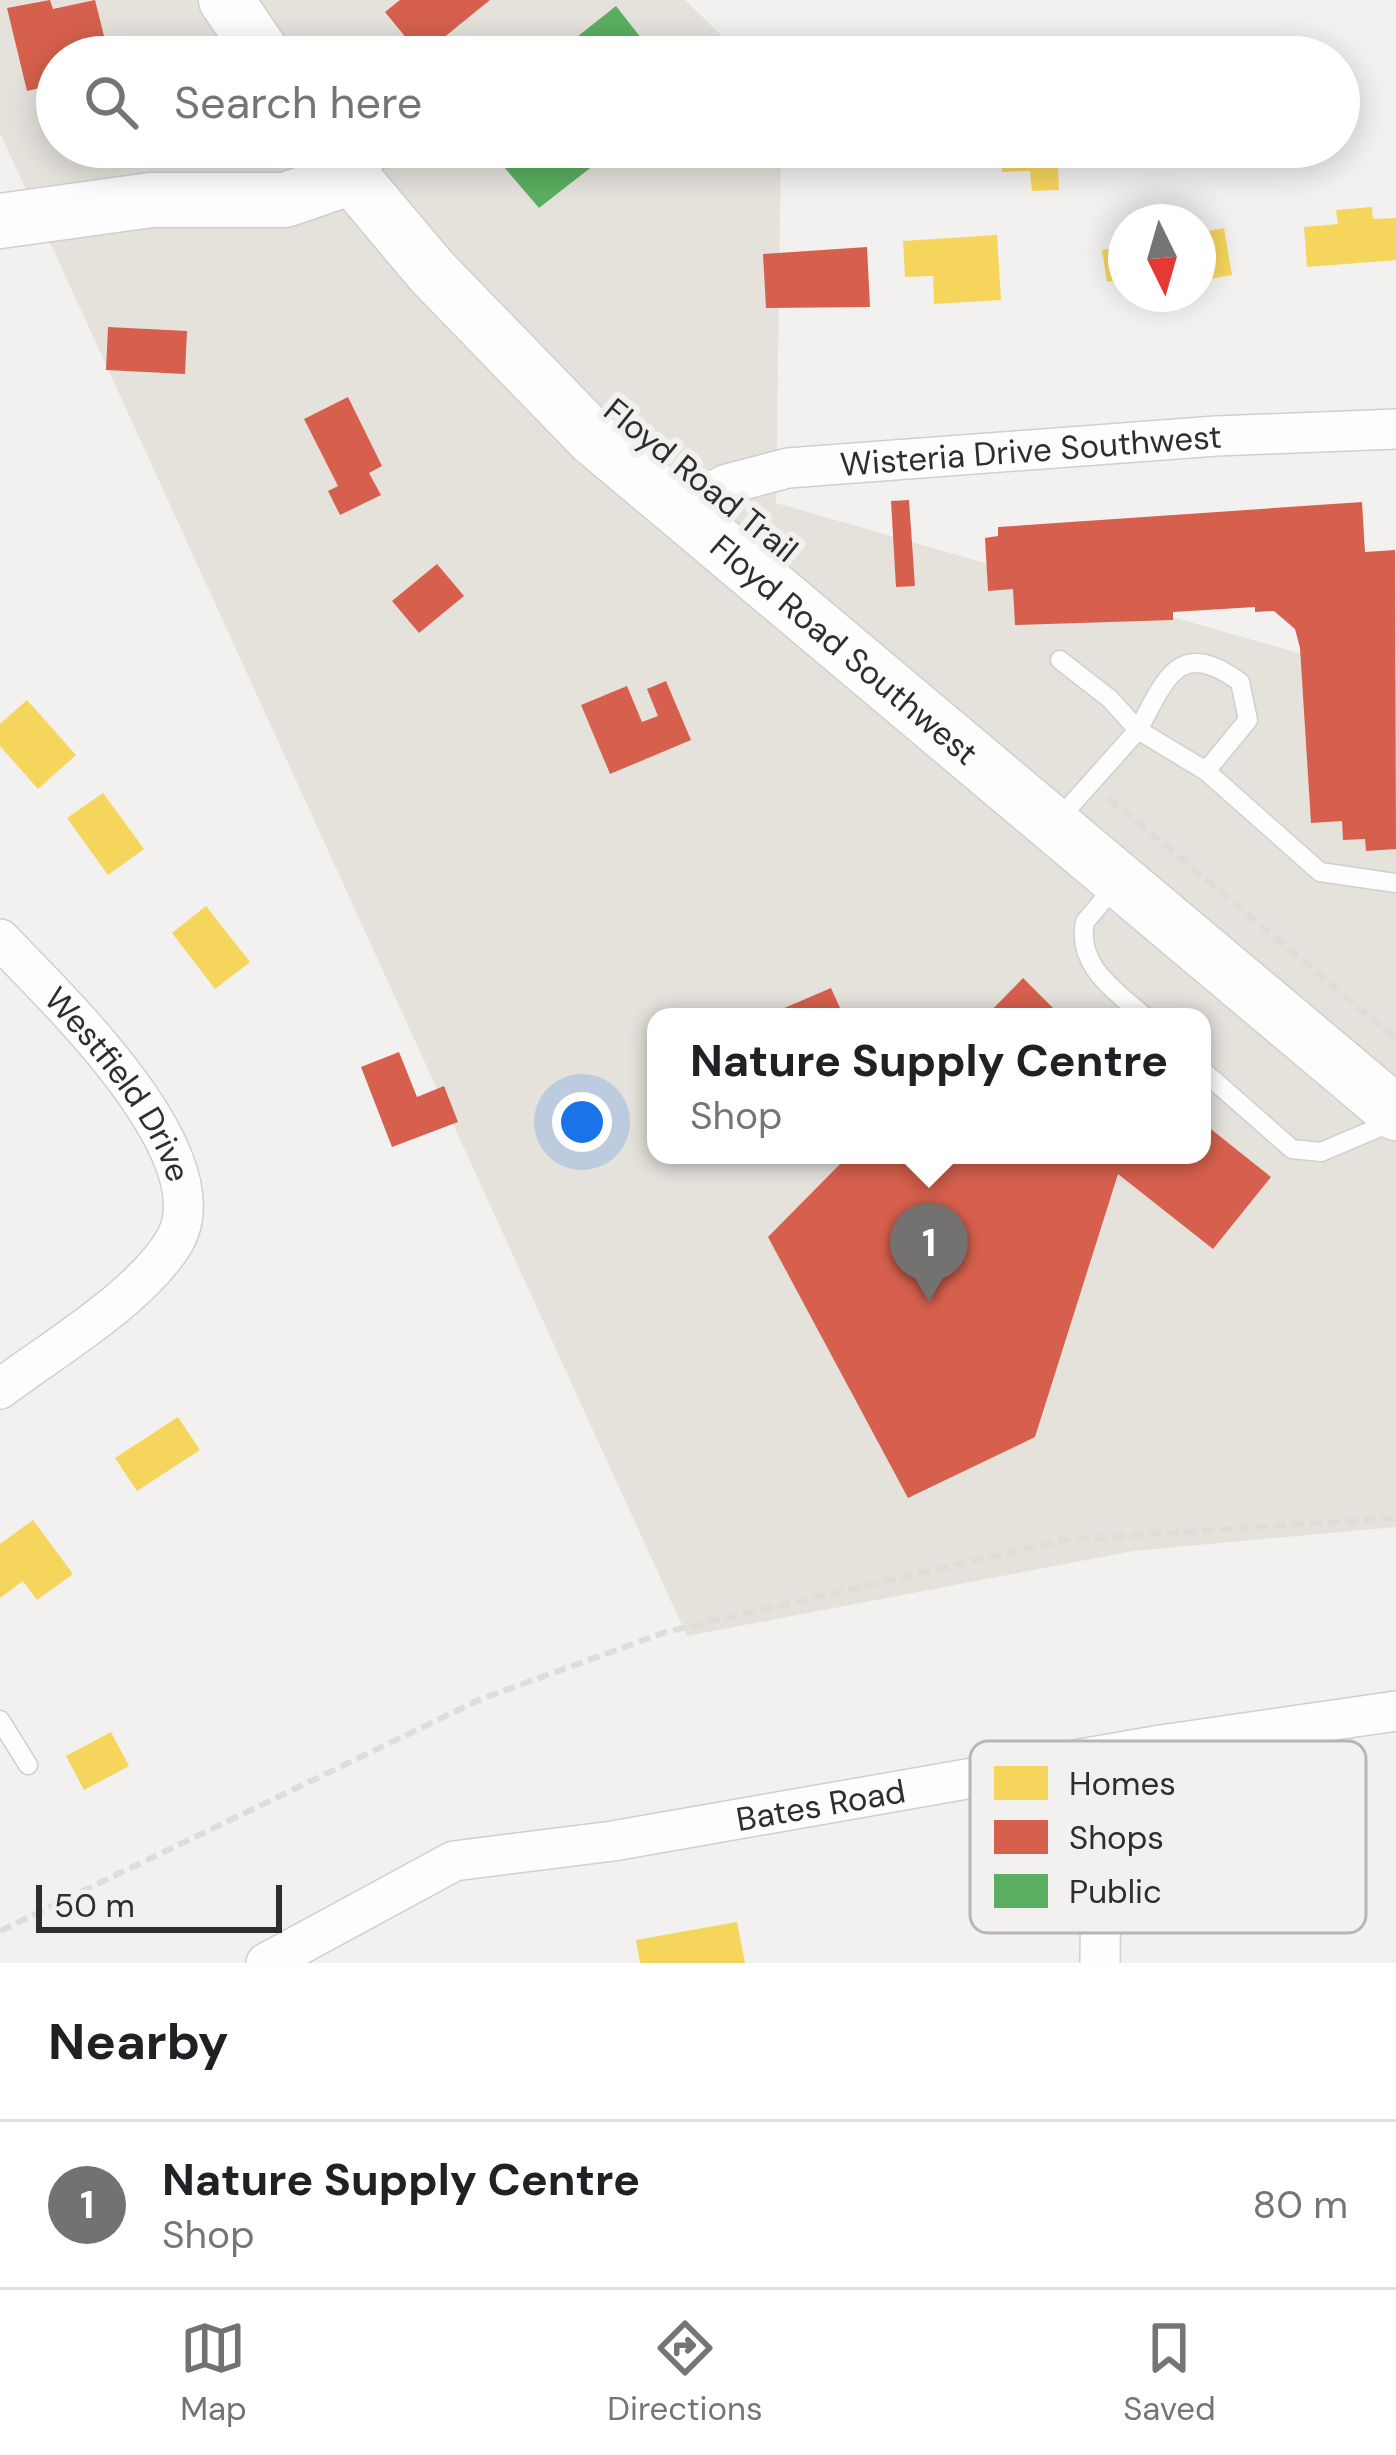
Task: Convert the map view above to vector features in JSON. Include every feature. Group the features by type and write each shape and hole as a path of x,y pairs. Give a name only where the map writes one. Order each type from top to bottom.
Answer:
{"main road":[{"path":"226,0 251,36"},
{"path":"0,220 151,200 285,200 331,168"},
{"name":"Floyd Road Southwest","path":"342,168 509,355 674,511 1396,1117"}],"street":[{"name":"Wisteria Drive Southwest","path":"674,511 727,484 788,468 1216,436 1396,429"},
{"name":"Westfield Drive","path":"0,939 100,1044 156,1124 183,1186 177,1238 147,1276 0,1389"},
{"name":"Bates Road","path":"1202,1741 1396,1712"},
{"name":"Bates Road","path":"266,1963 454,1861 613,1841 970,1779"},
{"path":"1100,1933 1100,1963"}],"lane":[{"path":"1060,660 1110,699 1138,730 1207,771 1320,872 1396,883"},
{"path":"1052,827 1138,730 1163,682 1186,663 1211,661 1240,682 1248,720 1207,771"},
{"path":"1118,882 1084,922 1085,951 1091,967 1135,1008"},
{"path":"1211,1078 1283,1145 1306,1153 1396,1117"},
{"path":"0,1720 28,1765"}],"path":[{"path":"1088,783 1158,834 1396,1039"},
{"path":"0,1931 481,1699 666,1632 1063,1540 1396,1518"}],"shaded area":[{"path":"0,0 685,0 722,36 36,36 36,168 781,168 776,503 1396,681 1396,1527 1133,1551 687,1636 0,133"}],"building: Homes":[{"path":"1002,168 1058,168 1059,190 1032,191 1030,171 1002,172"},
{"path":"1372,207 1373,219 1396,218 1396,260 1307,267 1304,227 1338,224 1336,210"},
{"path":"1224,228 1232,275 1216,278 1216,230"},
{"path":"997,235 1001,300 934,304 933,276 905,277 903,241"},
{"path":"1108,249 1107,282 1102,250"},
{"path":"27,700 76,755 38,789 0,746 0,724"},
{"path":"103,793 144,849 108,875 67,818"},
{"path":"206,906 250,962 215,989 172,933"},
{"path":"178,1417 200,1450 137,1491 115,1458"},
{"path":"33,1520 73,1574 37,1600 23,1581 0,1598 0,1544"},
{"path":"111,1732 129,1766 84,1790 66,1756"},
{"path":"737,1922 745,1963 640,1963 636,1940"}],"building: Shops":[{"path":"50,0 53,9 95,0 104,36 36,36 36,89 27,91 7,8"},
{"path":"400,0 490,0 446,36 405,36 385,12"},
{"path":"867,247 870,307 766,308 763,254"},
{"path":"108,327 187,331 185,374 106,370"},
{"path":"348,397 382,466 369,473 381,495 340,515 328,491 338,486 304,419"},
{"path":"909,500 915,586 896,587 891,501"},
{"path":"1362,502 1365,552 1395,550 1396,849 1366,851 1365,839 1343,840 1342,821 1311,823 1300,648 1295,629 1274,611 1255,612 1255,607 1173,612 1173,620 1015,625 1013,589 988,591 985,538 998,536 998,527"},
{"path":"437,564 464,596 419,633 392,601"},
{"path":"666,681 691,740 610,774 581,705 627,686 642,722 658,716 647,689"},
{"path":"1023,978 1053,1008 994,1008"},
{"path":"831,988 840,1008 784,1008"},
{"path":"399,1052 417,1097 444,1086 458,1122 392,1147 361,1067"},
{"path":"1211,1129 1271,1177 1213,1249 1118,1174 1035,1437 908,1498 768,1237 840,1164 1211,1164"}],"building: Public":[{"path":"616,6 640,36 578,36"},
{"path":"505,168 590,168 539,208"}],"place":[{"name":"Nature Supply Centre","path":"929,1302"}]}
